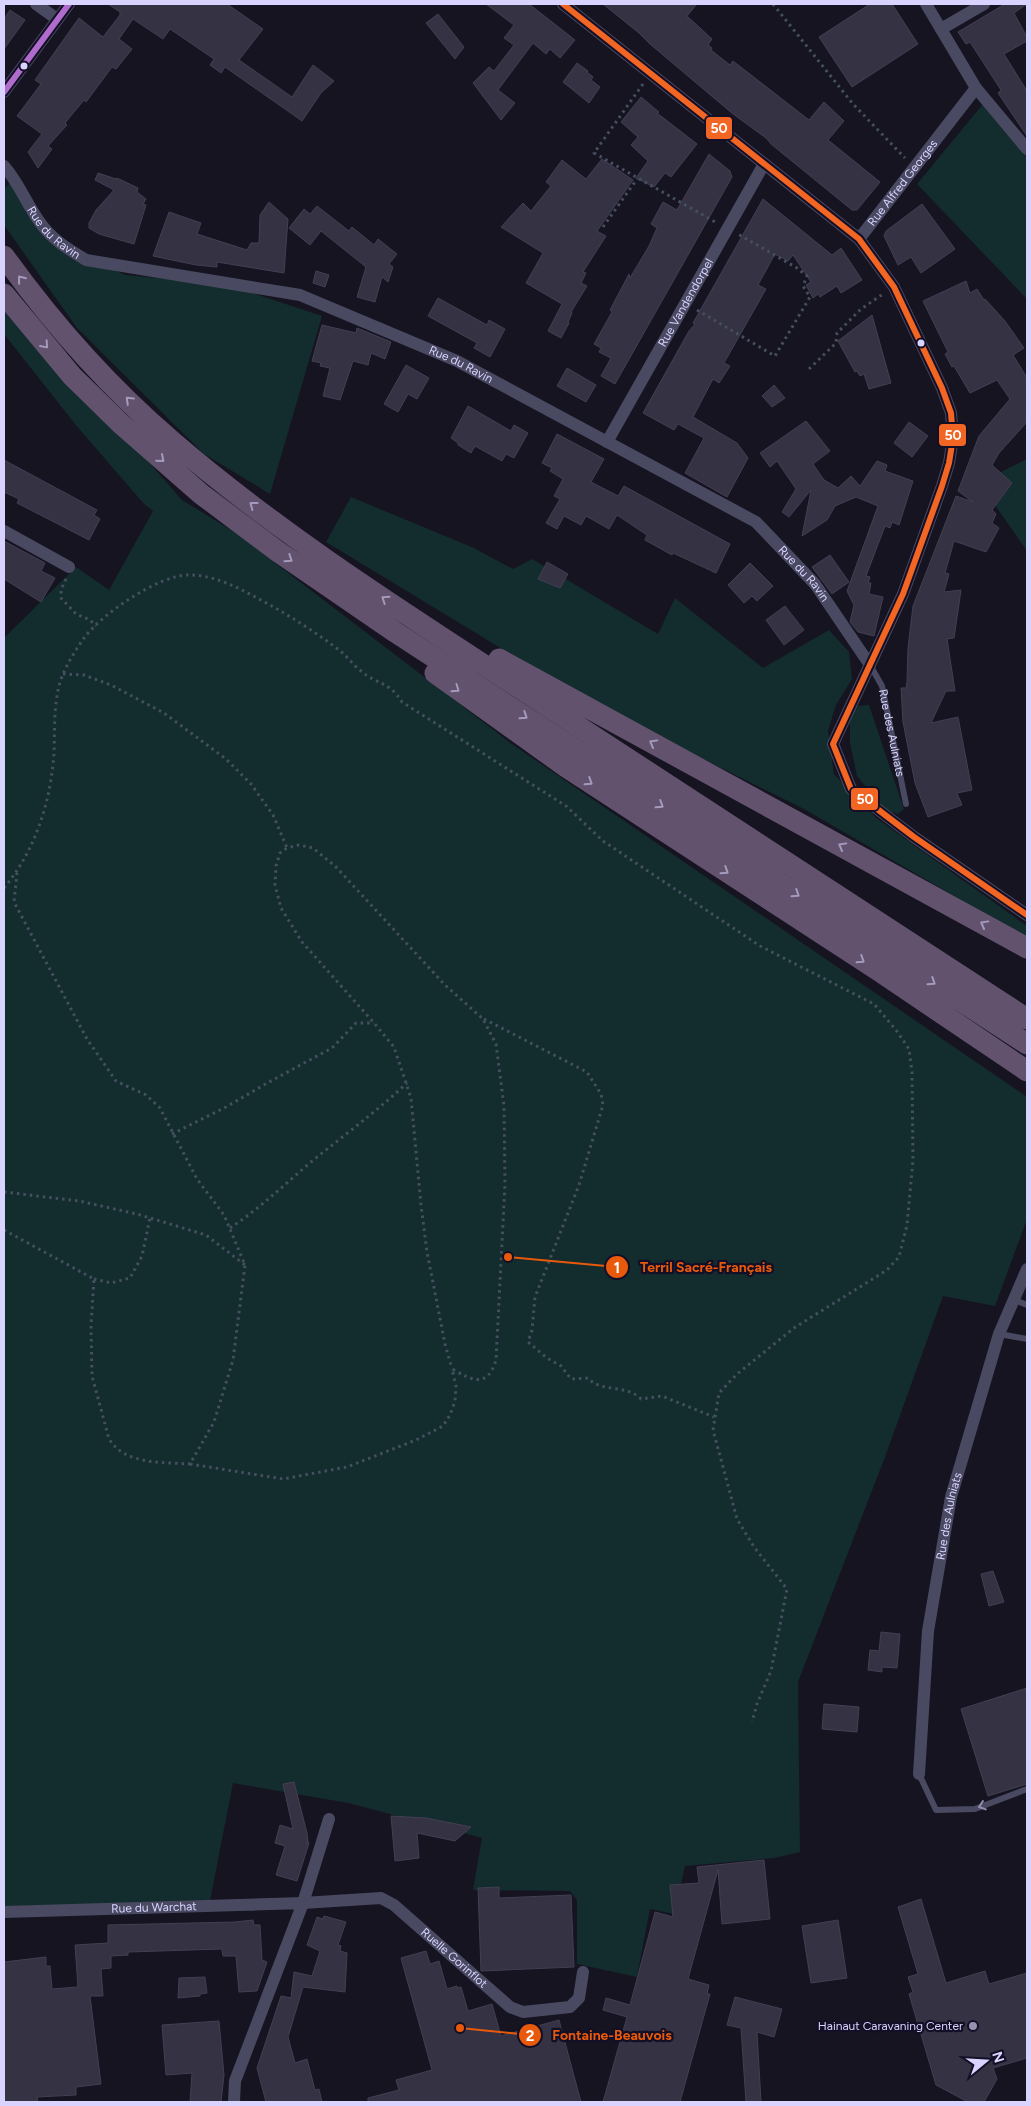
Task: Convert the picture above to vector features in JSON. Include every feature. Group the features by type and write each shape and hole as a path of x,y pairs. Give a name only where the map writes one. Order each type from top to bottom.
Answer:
{"highway":[{"path":"4,256 44,308 114,386 171,441 296,538 426,627 1027,1020"},
{"path":"4,294 72,376 120,423 201,494 277,551 395,632 1027,1044"},
{"path":"426,627 497,658 1027,948"},
{"path":"395,632 441,678 558,761 880,971 1027,1071"}],"street":[{"path":"36,4 57,19"},
{"path":"4,92 69,4"},
{"path":"563,4 859,239"},
{"path":"926,4 976,88 1027,149"},
{"path":"941,29 984,4"},
{"name":"Rue Alfred Georges","path":"904,594 949,463 953,438 951,413 942,388 894,287 859,239 976,88"},
{"name":"Rue Vandendorpel","path":"607,442 764,164"},
{"name":"Rue du Ravin","path":"4,166 15,178 38,221 57,243 86,260 300,295 457,361 756,522 815,584 870,665"},
{"path":"4,531 69,567"},
{"name":"Rue des Aulniats","path":"904,594 833,744 851,789 914,837 1027,916"},
{"name":"Rue des Aulniats","path":"919,1774 928,1631 951,1497 999,1334 1027,1269"},
{"path":"234,2102 236,2081 303,1903 330,1819"},
{"name":"Ruelle Gorinflot","path":"303,1903 381,1898 394,1905 510,2007 522,2012 570,2007 579,1998 583,1972"},
{"name":"Rue du Warchat","path":"4,1912 303,1903"}],"lane":[{"name":"Rue des Aulniats","path":"870,665 882,686 906,804"},
{"path":"1015,1300 1027,1305"},
{"path":"999,1334 1027,1340"},
{"path":"919,1774 936,1810 975,1809 1027,1790"}],"path":[{"path":"774,4 853,104 915,168"},
{"path":"603,227 637,179"},
{"path":"808,369 836,344 837,333 861,309 894,287"},
{"path":"69,567 61,590 61,598 76,614 85,617 96,626"},
{"path":"4,888 17,872 44,816 53,762 57,698 63,674 85,637 96,626 151,586 166,579 187,575 209,577 240,588 290,616 340,651 361,671 374,680 389,686 402,702 566,806 603,842 760,946 874,1004 909,1049 912,1072 911,1191 907,1226 899,1257 887,1270 794,1328 737,1374 719,1393 714,1417 713,1430 737,1518 754,1547 787,1589 771,1671 757,1704 752,1722"},
{"path":"63,674 84,675 111,685 164,713 226,759 251,784 273,815 287,848"},
{"path":"94,1279 91,1324 92,1376 108,1439 114,1447 139,1460 190,1464 283,1479 347,1467 430,1434 443,1426 450,1415 455,1401 456,1386 445,1344 427,1252 412,1098 394,1048 374,1022 302,942 281,908 275,885 276,866 280,853 287,848 299,845 313,848 336,867 445,985 483,1019 587,1072 601,1094 603,1105 578,1185 535,1297 532,1330 528,1342 561,1366 570,1379 588,1378 593,1384 635,1392 641,1399 662,1396 714,1417"},
{"path":"17,872 14,902 87,1040 116,1081 146,1095 160,1108 197,1179 224,1216 245,1265 233,1360 214,1422 190,1464"},
{"path":"452,1369 470,1379 487,1378 493,1370 496,1360 505,1184 504,1106 496,1044 483,1019"},
{"path":"172,1134 226,1108 332,1048 356,1023 374,1022"},
{"path":"230,1228 269,1200 291,1179 377,1111 406,1083"},
{"path":"4,1192 79,1201 150,1218 206,1235 245,1265"},
{"path":"4,1230 94,1279 111,1283 130,1278 142,1256 150,1218"}],"green space":[{"path":"983,104 1027,152 1027,299 917,184"},
{"path":"15,178 38,221 72,248 125,275 225,284 322,316 270,494 204,454 77,328 4,225 4,189"},
{"path":"4,297 182,500 236,533 512,744 1027,1097 1027,1219 995,1306 943,1296 885,1457 798,1682 800,1852 774,1858 685,1866 674,1914 650,1909 637,1977 577,1964 577,1900 570,1891 473,1890 482,1838 348,1803 233,1783 209,1906 4,1913 4,638 76,567 109,590 153,511 144,504 75,424 4,334"},
{"path":"1027,459 1027,551 990,498 999,473"},
{"path":"351,497 474,548 513,569 532,559 658,634 675,598 763,668 829,630 849,652 852,679 836,705 828,731 834,774 876,818 1027,926 1027,938 802,808 596,706 326,542"},
{"path":"869,705 904,809 898,814 885,810 857,776 850,743 850,716 857,706"}],"building":[{"path":"108,4 227,4 263,29 239,60 292,97 313,65 334,81 321,93 302,121 225,67 221,73 210,65 214,59 170,29 163,39 133,19 119,39 132,49 116,69 112,67 86,102 84,100 65,123 67,125 48,146 52,149 38,168 28,152 42,134 17,116 41,84 35,80 79,18 103,37 120,15 120,12"},
{"path":"486,4 529,4 575,40 560,58 550,49 546,54 533,43 498,90 515,103 501,120 473,83 489,67 494,71 514,45 504,38 514,25"},
{"path":"603,4 697,4 687,16 712,39 708,45 712,48 711,50 730,65 733,61 809,120 824,102 844,121 828,140 880,182 857,210 852,210 766,138 733,114"},
{"path":"870,4 892,4 918,44 852,87 819,37"},
{"path":"1005,4 1027,4 1014,13 1027,37 1027,41 1004,54 1027,91 1027,136 998,93 1001,90 970,42 966,44 958,32"},
{"path":"10,10 25,20 4,49 4,19"},
{"path":"438,14 464,47 455,59 426,23"},
{"path":"577,63 588,71 593,77 591,80 600,87 589,103 563,82"},
{"path":"641,97 659,112 657,113 697,144 671,177 665,173 654,187 636,178 648,161 631,145 638,137 621,122"},
{"path":"709,154 730,171 732,177 615,384 601,376 611,358 599,352 601,348 594,344 612,312 610,310 629,274 630,278 649,246 657,228 651,224 663,202 677,210"},
{"path":"602,159 633,180 597,231 606,236 583,272 586,273 581,283 587,286 571,312 569,323 561,338 548,331 562,304 526,283 543,253 501,227 523,203 531,211 551,186 546,182 562,160 586,179"},
{"path":"98,173 117,178 138,188 137,192 146,199 143,204 146,205 134,244 99,234 89,228 89,223 96,210 114,190 95,180"},
{"path":"763,199 832,255 841,248 862,280 841,293 837,286 820,297 818,294 813,298 806,285 811,282 793,255 788,261 775,254 758,285 766,289 724,363 730,366 719,383 713,379 693,417 737,443 748,458 727,497 685,473 704,438 678,424 674,430 643,413 689,331 695,324 693,323"},
{"path":"269,202 288,219 284,273 217,262 217,267 196,265 153,256 169,212 201,223 197,234 247,250 251,243 259,243 260,215"},
{"path":"922,204 955,249 921,273 911,257 898,265 884,236 886,231"},
{"path":"317,206 349,231 352,227 374,245 378,239 397,254 389,264 393,267 388,282 382,277 375,302 357,297 366,267 321,231 310,245 289,228 304,209 310,214"},
{"path":"316,271 329,275 325,287 313,283"},
{"path":"966,281 970,293 977,289 984,300 1005,321 1024,348 1013,355 1027,378 1027,422 999,453 992,465 1012,483 992,510 996,514 992,523 999,528 986,552 954,541 945,573 949,574 944,592 961,590 954,638 947,639 955,691 946,691 931,723 958,717 972,790 957,793 962,805 928,817 915,783 903,722 901,688 906,688 907,682 908,648 913,606 956,496 973,502 958,491 979,436 1010,399 997,380 970,393 945,354 948,352 923,301"},
{"path":"438,298 487,325 489,320 505,329 490,357 474,348 477,343 428,316"},
{"path":"872,315 891,383 869,389 864,374 860,376 857,371 855,372 838,341"},
{"path":"322,325 356,333 357,328 391,342 385,359 371,353 368,365 353,361 340,400 323,396 330,368 320,366 321,363 312,361"},
{"path":"406,365 429,378 417,399 408,394 398,412 384,404"},
{"path":"567,368 596,385 586,402 557,386"},
{"path":"774,385 785,398 772,407 762,396"},
{"path":"468,406 511,431 514,425 528,433 514,458 506,454 502,461 475,446 471,453 451,438"},
{"path":"806,421 830,451 813,464 824,480 838,488 851,476 860,486 877,461 887,465 885,471 913,481 899,525 892,522 890,528 885,526 866,576 870,577 868,583 871,583 869,594 883,597 874,636 858,632 850,622 854,605 847,591 878,506 856,497 835,506 827,520 802,536 811,490 789,517 782,512 796,489 777,461 770,467 760,453"},
{"path":"909,422 928,436 912,457 894,443"},
{"path":"557,434 604,459 591,482 618,496 624,486 730,544 716,573 673,553 672,555 645,540 647,535 617,515 609,529 586,516 581,525 564,516 557,529 546,523 560,499 554,496 563,479 550,471 552,468 542,463"},
{"path":"4,460 97,510 94,515 100,519 89,540 17,503 19,499 4,492"},
{"path":"4,541 45,563 41,571 55,578 41,602 4,579"},
{"path":"830,555 849,582 832,594 812,567"},
{"path":"547,562 568,574 560,588 538,579"},
{"path":"750,563 773,586 757,601 752,596 744,603 728,585"},
{"path":"785,606 804,630 784,645 766,620"},
{"path":"993,1571 1004,1602 989,1606 981,1574"},
{"path":"881,1632 900,1634 897,1668 882,1667 882,1672 868,1670 870,1650 879,1651"},
{"path":"1027,1688 1027,1784 988,1796 961,1709"},
{"path":"824,1704 859,1707 857,1732 822,1729"},
{"path":"294,1782 307,1833 308,1842 306,1842 309,1843 297,1881 276,1875 285,1846 275,1843 280,1825 293,1829 283,1784"},
{"path":"391,1816 426,1818 471,1827 455,1841 417,1833 419,1858 395,1861"},
{"path":"764,1860 770,1919 722,1924 718,1870 688,1979 709,1985 707,1994 710,1994 680,2102 603,2102 627,2017 603,2010 606,1998 630,2005 655,1912 673,1917 670,1885 699,1883 697,1867"},
{"path":"499,1887 499,1898 571,1895 574,1967 481,1971 478,1888"},
{"name":"Hainaut Caravaning Center","path":"921,1899 946,1983 985,1971 989,1984 1027,1973 1027,2058 993,2068 997,2079 984,2102 968,2102 936,2085 909,1994 913,1992 908,1977 918,1974 898,1907"},
{"path":"324,1916 346,1922 338,1945 341,1946 340,1951 347,1953 345,1992 303,1987 288,2037 295,2063 307,2059 315,2090 319,2089 322,2102 266,2102 257,2068 281,1996 291,1998 294,1972 312,1976 320,1951 307,1945 317,1917 323,1919"},
{"path":"253,1920 254,1925 260,1925 262,1960 267,1962 257,1991 239,1992 236,1956 223,1956 222,1949 128,1952 128,1955 111,1956 111,1968 101,1969 103,1996 90,1996 101,2084 76,2087 76,2095 37,2097 38,2102 4,2102 4,1962 46,1957 46,1966 50,1966 52,1989 78,1987 75,1945 108,1943 108,1925"},
{"path":"838,1920 847,1978 811,1983 802,1926"},
{"path":"426,1951 430,1964 439,1961 447,1989 457,1986 457,1988 461,1987 468,2011 492,2004 501,2036 559,2020 581,2102 368,2102 368,2098 399,2090 396,2080 432,2070 401,1958"},
{"path":"205,1977 207,1993 200,1994 200,1996 178,1998 179,1978"},
{"path":"735,1997 782,2009 774,2037 757,2032 761,2102 746,2102 741,2028 727,2025"},
{"path":"219,2021 224,2075 221,2102 190,2102 192,2073 166,2075 162,2025"}],"transit line":[{"path":"4,92 69,4"},
{"name":"50","path":"563,4 859,239 894,287 942,388 951,413 953,438 949,463 942,486 903,594 833,744 851,789 914,837 1027,915"}],"place":[{"name":"Terril Sacré-Français","path":"508,1257"},
{"name":"Hainaut Caravaning Center","path":"973,2026"},
{"name":"Fontaine-Beauvois","path":"460,2028"}]}
